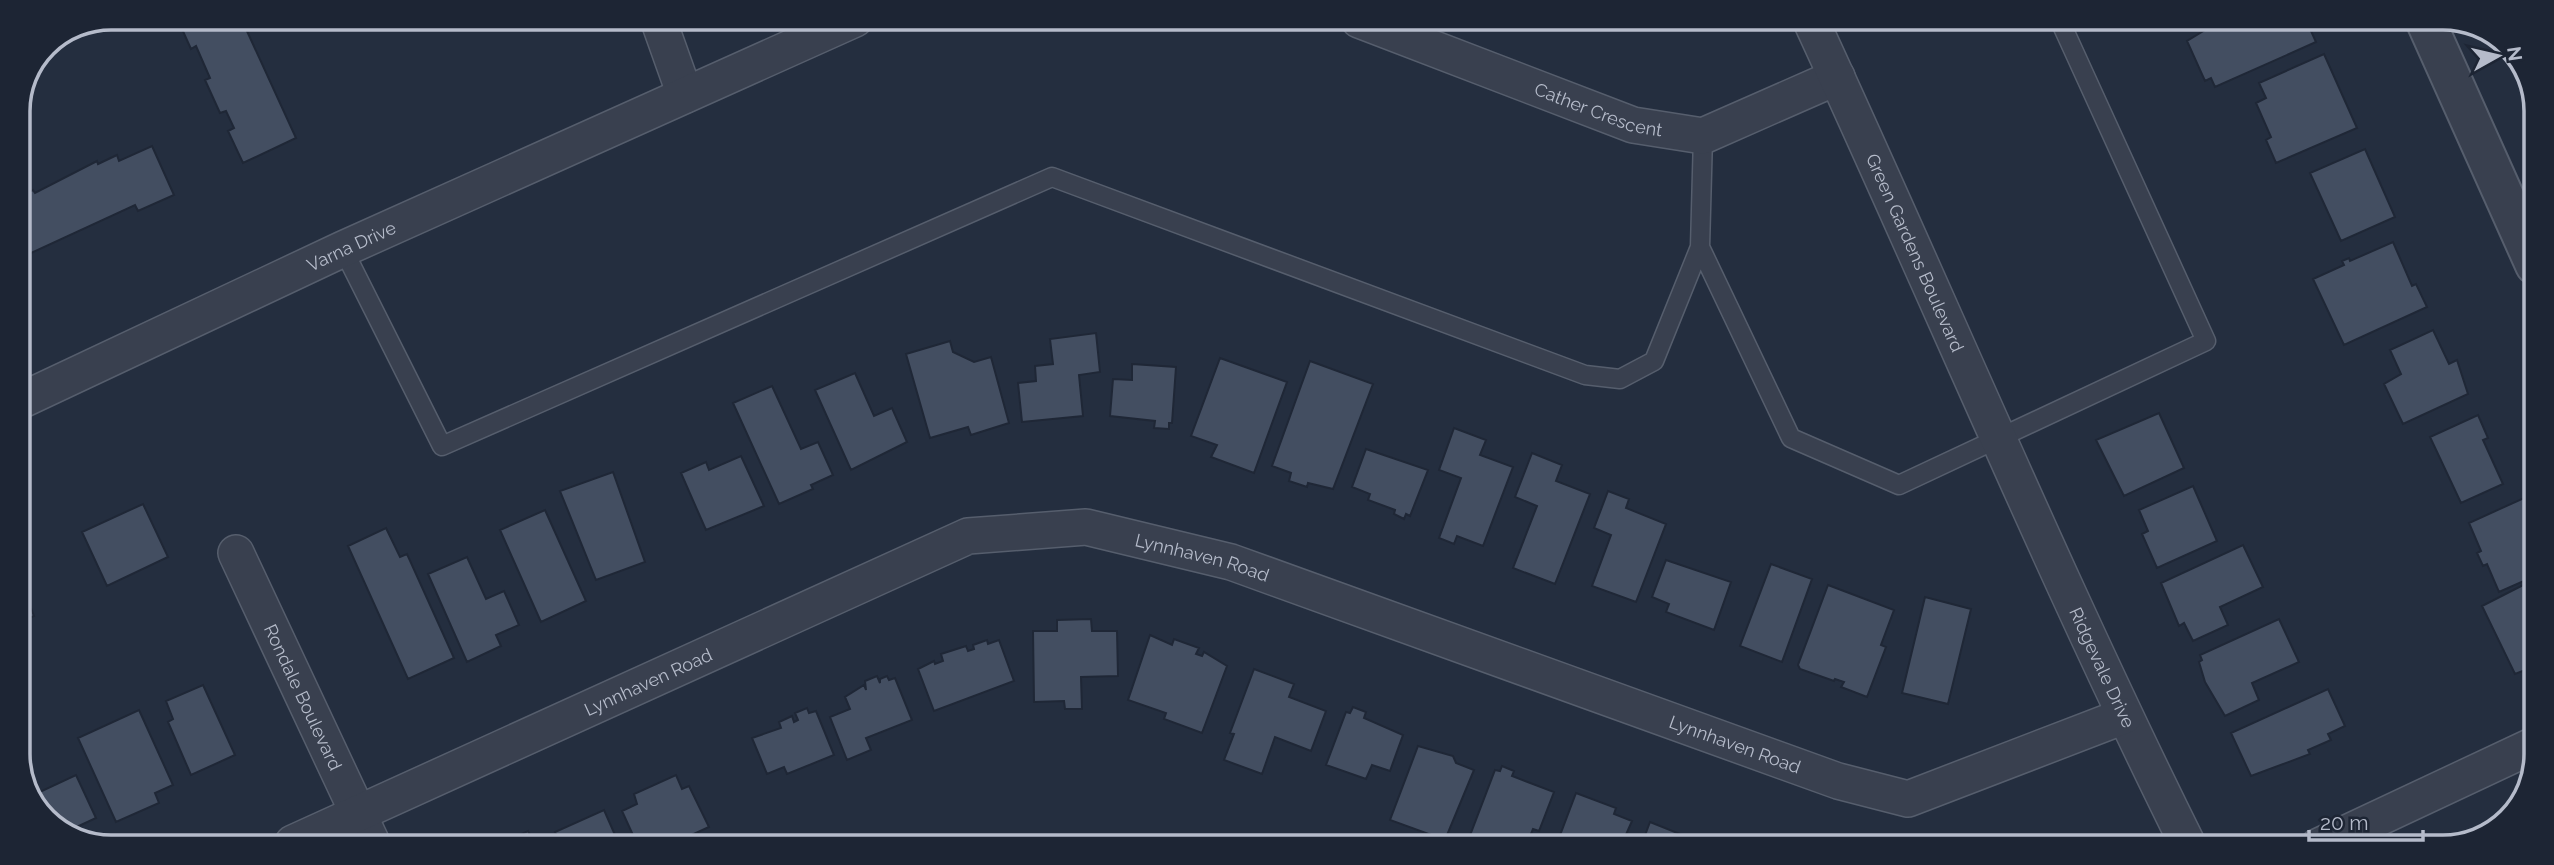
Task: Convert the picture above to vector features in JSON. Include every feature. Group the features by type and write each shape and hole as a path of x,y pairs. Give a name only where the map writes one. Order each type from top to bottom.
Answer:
{"street":[{"path":"662,30 685,95"},
{"name":"Varna Drive","path":"30,396 343,248 830,30"},
{"name":"Cather Crescent","path":"1385,30 1633,125 1703,136"},
{"name":"Green Gardens Boulevard","path":"1815,30 2018,486"},
{"path":"2430,30 2524,240"},
{"path":"1703,136 1837,77"},
{"name":"Ridgevale Drive","path":"2018,486 2124,716 2183,835"},
{"name":"Lynnhaven Road","path":"334,835 365,829 968,536 1086,527 1231,562 1838,781 1908,799 2124,716"},
{"name":"Rondale Boulevard","path":"236,552 365,829"},
{"path":"2343,835 2524,750"}],"lane":[{"path":"1700,247 1791,438 1899,485 1998,441 2206,341 2064,30"},
{"path":"343,248 442,446 1052,177 1585,375 1620,379 1654,361 1700,247 1703,136"}],"building":[{"path":"182,30 246,30 296,138 243,163 228,131 234,128 226,111 220,113 205,80 210,78 196,46 191,49"},
{"path":"2205,30 2311,30 2316,42 2215,87 2211,78 2205,81 2187,41"},
{"path":"2324,54 2357,128 2276,163 2266,140 2271,137 2256,103 2266,98 2259,83"},
{"path":"152,146 174,195 138,211 135,205 30,253 30,191 33,190 35,193 97,161 98,164 117,155 119,161"},
{"path":"2365,149 2395,217 2341,241 2310,173"},
{"path":"2393,242 2412,286 2416,284 2427,307 2344,345 2313,279 2344,265 2342,261 2349,258 2350,261"},
{"path":"2433,330 2449,364 2457,360 2468,394 2403,424 2384,384 2401,374 2390,350"},
{"path":"1096,333 1100,372 1079,375 1083,416 1022,422 1018,383 1036,381 1035,366 1053,364 1050,339"},
{"path":"950,341 953,352 974,362 991,357 1009,423 971,435 968,427 930,438 906,354"},
{"path":"1220,358 1287,382 1254,473 1211,457 1217,445 1191,436"},
{"path":"1310,361 1373,384 1333,489 1308,483 1307,487 1289,481 1291,473 1272,466"},
{"path":"1132,364 1176,367 1172,423 1169,423 1169,429 1154,428 1155,421 1110,416 1113,379 1132,380"},
{"path":"855,373 874,416 892,408 907,442 851,470 815,390"},
{"path":"772,386 801,449 818,442 833,475 811,485 813,489 779,504 733,403"},
{"path":"2159,413 2184,468 2124,496 2096,440"},
{"path":"2478,415 2488,438 2483,440 2503,484 2461,503 2430,437"},
{"path":"1454,428 1486,440 1480,455 1513,467 1483,546 1457,536 1454,544 1439,538 1461,478 1439,470"},
{"path":"1366,449 1428,470 1410,516 1406,514 1404,519 1394,514 1395,510 1368,500 1370,494 1352,487"},
{"path":"1532,453 1562,465 1556,481 1590,494 1555,584 1513,568 1537,506 1515,497"},
{"path":"741,456 764,506 706,530 681,473 706,462 709,470"},
{"path":"613,472 645,562 596,580 560,491"},
{"path":"2193,486 2217,541 2157,568 2142,534 2148,531 2139,510"},
{"path":"1608,491 1629,499 1626,508 1666,524 1636,602 1592,586 1611,535 1594,528"},
{"path":"2524,498 2524,581 2499,592 2487,564 2483,566 2477,553 2481,551 2469,523"},
{"path":"143,504 168,557 107,586 82,532"},
{"path":"545,510 586,601 541,622 500,530"},
{"path":"386,528 400,557 407,554 454,658 408,679 348,546"},
{"path":"2243,545 2263,587 2220,607 2228,625 2193,641 2184,623 2179,626 2161,583"},
{"path":"467,557 486,599 504,591 519,625 496,635 501,646 467,662 428,574"},
{"path":"1666,560 1731,582 1714,630 1666,612 1669,604 1652,597"},
{"path":"1771,564 1812,579 1782,662 1740,646"},
{"path":"1828,585 1894,610 1881,645 1886,647 1867,697 1841,687 1844,682 1800,669 1798,665"},
{"path":"2524,585 2524,671 2515,674 2482,606"},
{"path":"1925,597 1971,609 1948,704 1902,693"},
{"path":"1091,619 1092,631 1117,631 1118,676 1081,677 1082,709 1065,709 1064,701 1034,702 1033,631 1057,631 1057,620"},
{"path":"2279,619 2299,662 2252,683 2259,700 2225,716 2205,682 2199,662 2202,660 2200,655"},
{"path":"1150,635 1172,645 1174,639 1199,648 1196,654 1202,656 1204,652 1227,666 1202,733 1164,719 1166,713 1128,700"},
{"path":"987,640 988,644 999,640 1014,681 934,711 918,669 934,661 935,664 943,661 941,654 966,646 968,651 974,649 973,645"},
{"path":"1254,669 1294,684 1289,697 1326,711 1311,751 1275,737 1262,774 1224,760 1234,734 1230,733"},
{"path":"877,676 880,683 880,679 887,676 889,680 895,678 912,720 866,738 871,750 847,760 830,717 850,709 845,697 864,685 866,690 865,681"},
{"path":"203,685 235,755 191,775 168,722 173,719 166,701"},
{"path":"2328,689 2345,726 2328,734 2331,740 2308,750 2310,754 2251,776 2231,733"},
{"path":"1353,707 1366,712 1364,718 1403,735 1390,771 1372,765 1366,779 1326,765 1346,712 1350,713"},
{"path":"807,708 809,713 816,711 834,755 787,774 784,767 767,774 752,738 781,728 779,722 792,716 794,722 798,720 795,713"},
{"path":"139,710 173,785 155,793 159,803 116,822 78,738"},
{"path":"1418,746 1453,756 1456,763 1474,770 1447,835 1431,835 1390,820"},
{"path":"1502,766 1514,771 1512,776 1554,792 1539,831 1533,829 1531,835 1470,835 1495,770 1500,771"},
{"path":"76,775 96,818 75,827 53,812 39,792"},
{"path":"676,775 682,789 689,786 709,827 692,835 633,835 622,811 637,804 634,794"},
{"path":"1576,793 1616,808 1614,814 1632,821 1626,835 1560,835"},
{"path":"604,810 615,835 556,835 555,832"},
{"path":"1650,822 1682,835 1645,835"}]}
